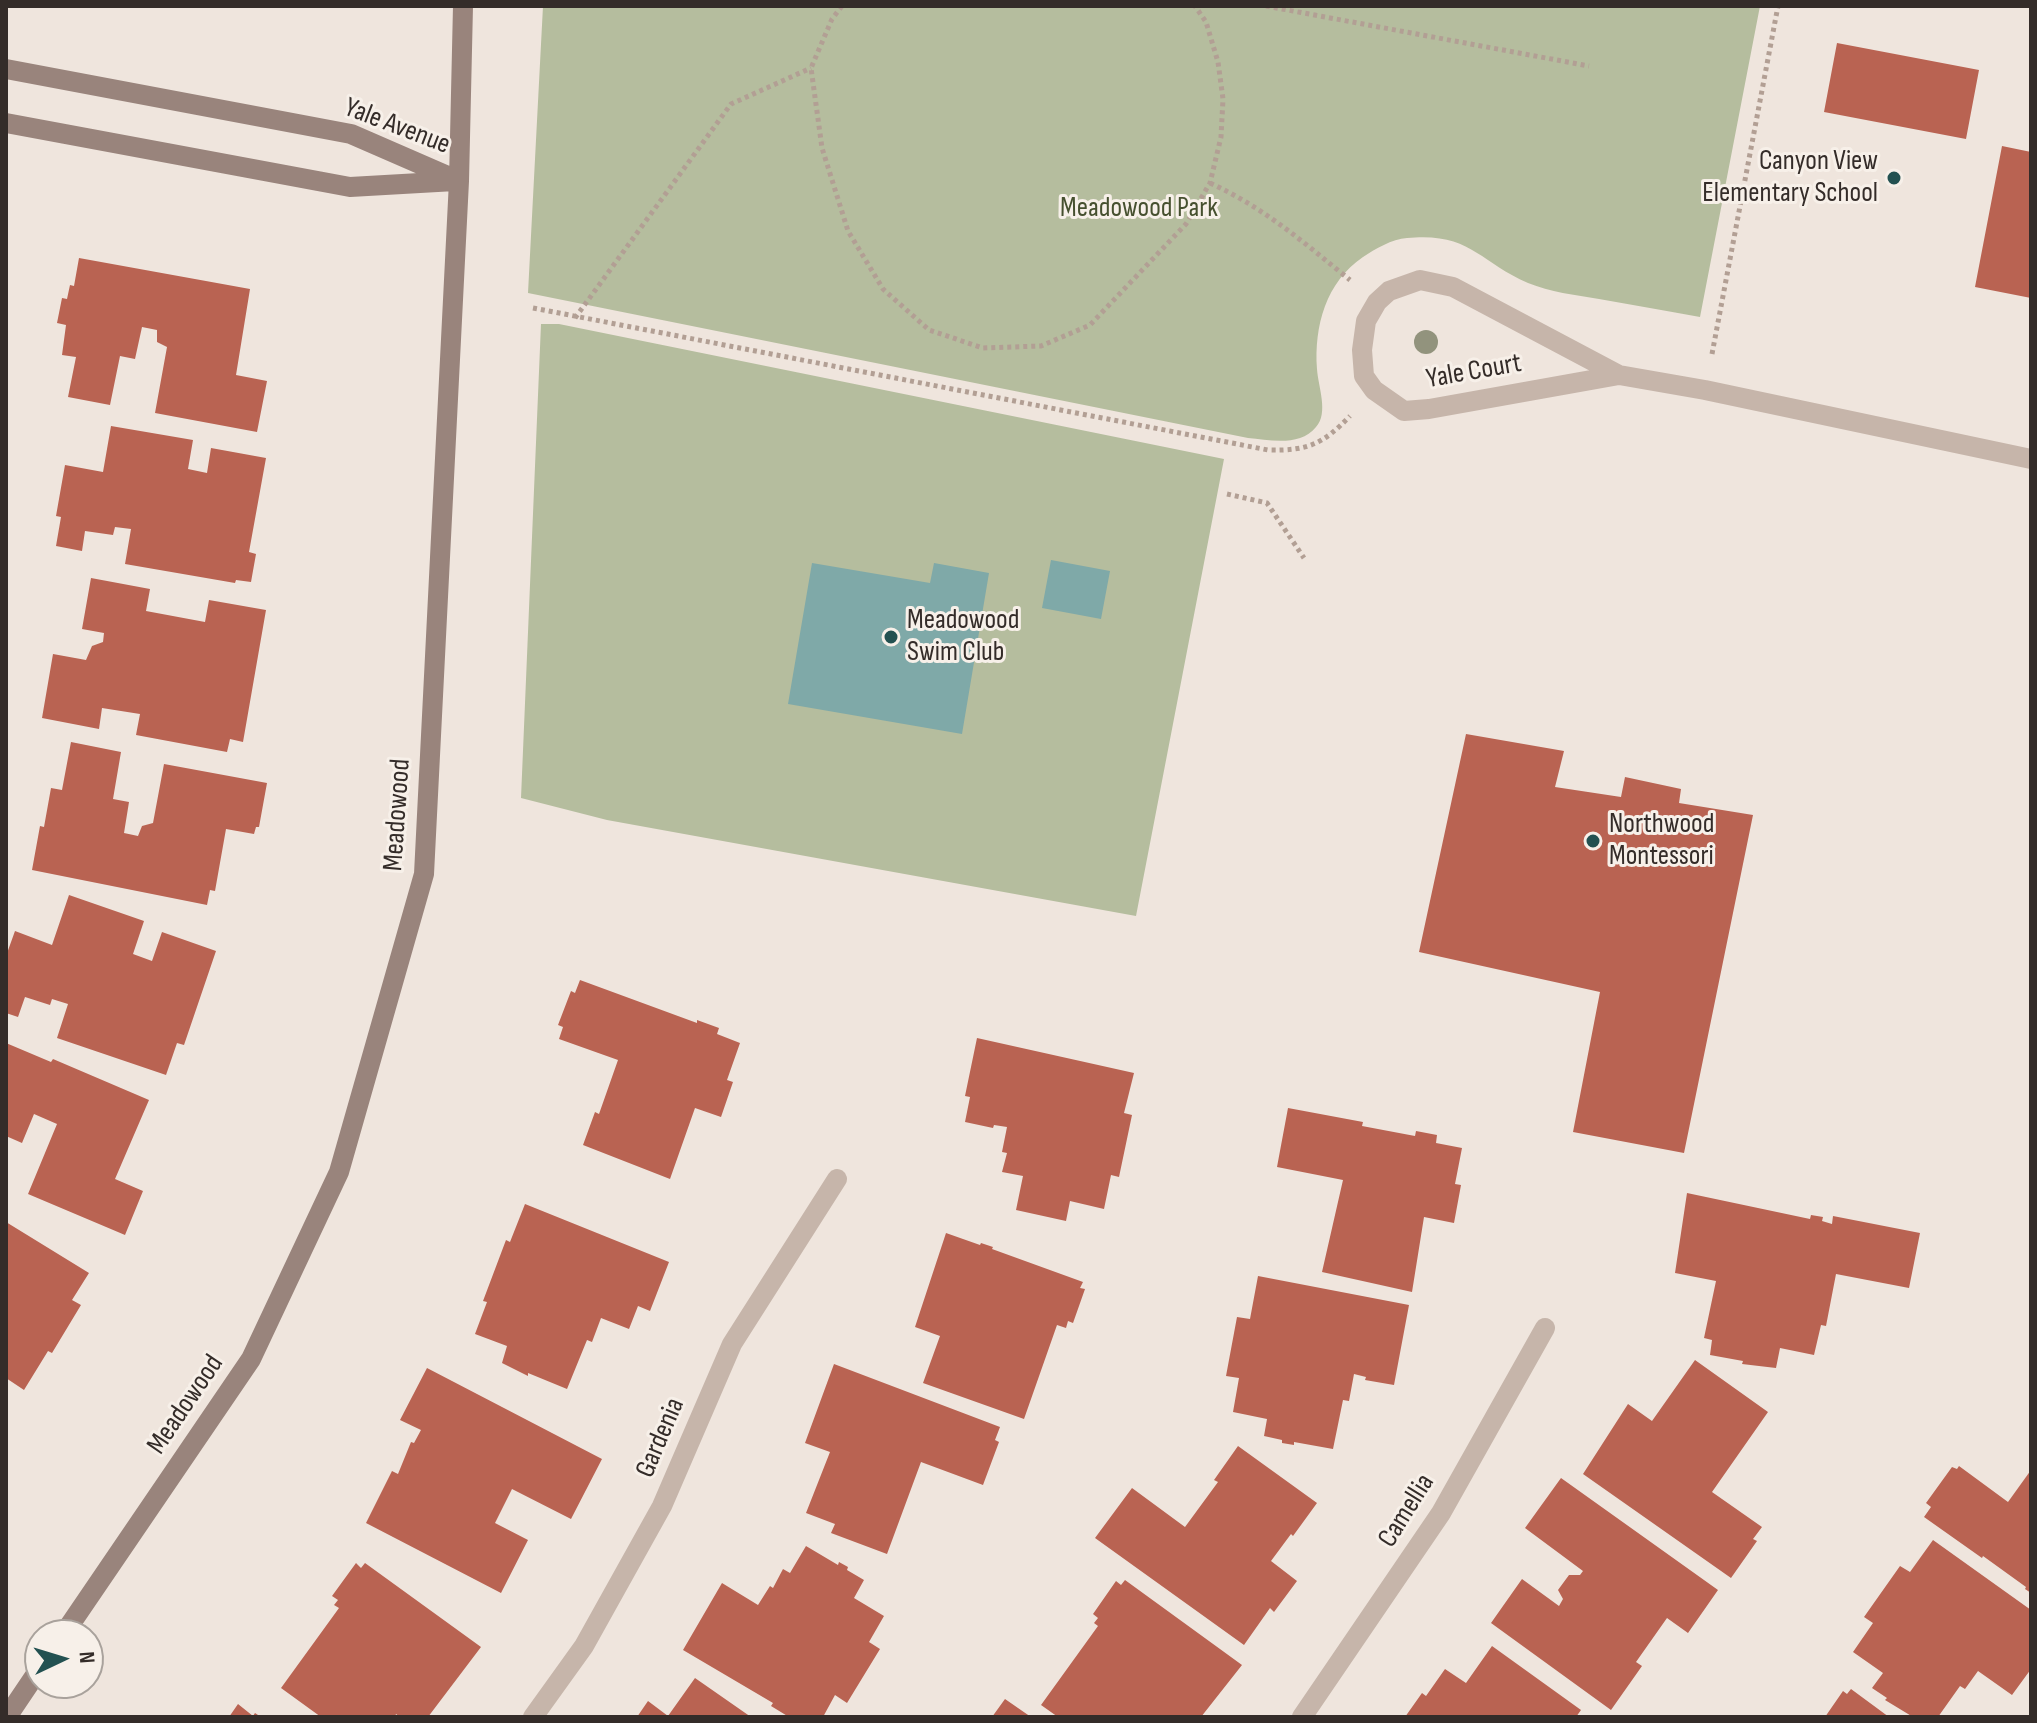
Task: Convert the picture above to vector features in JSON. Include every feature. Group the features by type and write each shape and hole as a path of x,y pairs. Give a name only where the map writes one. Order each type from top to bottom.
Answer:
{"street":[{"name":"Meadowood","path":"74,1619 251,1359 339,1172 424,874 459,181 463,6"},
{"name":"Yale Avenue","path":"6,69 351,134 459,181"},
{"name":"Yale Avenue","path":"6,123 350,187 459,181"},
{"name":"Yale Court","path":"1377,302 1389,291 1420,280 1453,287 1619,375 1705,390 2031,459"},
{"path":"1374,390 1364,376 1362,350 1366,321 1377,302"},
{"name":"Yale Court","path":"1374,390 1404,411 1619,375"},
{"name":"Gardenia","path":"533,1717 584,1646 662,1506 732,1344 837,1179"},
{"name":"Camellia","path":"1302,1717 1441,1513 1545,1328"},
{"path":"7,1717 24,1692"}],"path":[{"path":"832,6 832,19"},
{"path":"842,6 832,19 811,68 822,148 848,231 883,289 929,330 983,348 1041,346 1090,325 1186,224 1210,183 1221,137 1223,99 1218,62 1206,22 1195,6"},
{"path":"1266,6 1589,66"},
{"path":"1705,390 1778,6"},
{"path":"575,318 731,104 811,68"},
{"path":"1210,183 1276,220 1377,302"},
{"path":"533,308 1268,450 1292,451 1311,447 1332,434 1374,390"},
{"path":"1227,494 1267,503 1304,558"}],"green space":[{"name":"Meadowood Park","path":"543,6 1760,6 1700,317 1545,289 1511,275 1472,250 1445,239 1395,240 1350,267 1331,292 1325,306 1320,321 1317,353 1322,407 1320,421 1302,437 1275,441 528,293"},
{"name":"Meadowood Swim Club","path":"541,324 559,324 1224,459 1136,916 607,820 521,798"}],"water":[{"path":"1051,560 1110,571 1101,619 1042,608"},
{"path":"812,563 930,583 934,563 989,573 962,734 788,704"}],"building":[{"path":"1837,43 1979,70 1966,139 1824,112"},
{"path":"2002,146 2031,152 2031,298 1975,287"},
{"path":"79,258 250,289 236,375 267,381 257,432 155,413 167,347 157,342 157,330 142,327 135,359 120,356 110,405 68,397 76,357 62,355 66,325 57,323 62,298 67,299 70,285 74,286"},
{"path":"111,426 193,440 188,469 207,473 211,448 266,458 249,552 256,554 251,582 236,580 235,583 125,564 131,529 115,527 113,535 85,531 82,551 56,546 61,517 56,516 65,465 103,472"},
{"path":"91,578 150,589 146,611 205,622 209,600 266,610 243,742 230,739 227,752 136,735 140,714 102,708 99,729 42,718 53,654 86,660 92,646 103,642 104,633 82,629"},
{"path":"1466,734 1564,751 1555,787 1621,797 1625,777 1681,789 1679,803 1753,815 1684,1153 1573,1132 1600,992 1419,952"},
{"path":"71,742 121,752 113,799 129,802 124,833 138,836 142,826 153,823 164,764 267,783 259,827 256,827 254,834 226,829 215,891 210,890 207,905 32,870 51,788 62,790"},
{"path":"69,895 144,921 133,954 152,961 162,932 216,951 184,1045 177,1043 166,1075 57,1038 68,1004 52,999 50,1005 25,997 18,1017 6,1013 6,956 15,931 52,945"},
{"path":"580,980 697,1023 697,1020 719,1028 717,1034 740,1043 727,1080 733,1082 721,1117 695,1108 670,1179 583,1145 595,1112 599,1114 618,1060 559,1039 563,1027 558,1025 571,991 575,993"},
{"path":"977,1038 1134,1073 1124,1113 1132,1115 1119,1177 1111,1175 1104,1209 1070,1201 1066,1221 1016,1210 1023,1176 1002,1172 1007,1153 1002,1152 1007,1127 994,1125 993,1128 965,1122 970,1097 965,1096"},
{"path":"6,1043 51,1062 53,1059 149,1100 115,1179 143,1191 125,1235 28,1194 57,1124 34,1114 22,1143 6,1136"},
{"path":"1288,1108 1363,1122 1362,1126 1415,1136 1416,1131 1437,1135 1436,1143 1462,1148 1455,1184 1461,1185 1454,1223 1424,1217 1412,1292 1322,1272 1343,1180 1277,1167"},
{"path":"1687,1193 1810,1219 1811,1215 1823,1217 1822,1221 1832,1224 1833,1216 1920,1233 1909,1288 1836,1274 1826,1326 1821,1325 1814,1355 1780,1348 1776,1368 1742,1364 1743,1361 1710,1355 1712,1340 1704,1338 1716,1281 1675,1273"},
{"path":"525,1204 669,1262 650,1311 638,1306 629,1329 601,1318 592,1342 587,1340 567,1389 528,1373 528,1376 502,1363 507,1346 475,1334 487,1302 483,1301 506,1240 510,1242"},
{"path":"6,1222 89,1273 72,1300 81,1305 52,1353 48,1351 24,1390 6,1378"},
{"path":"946,1233 993,1247 1083,1282 1080,1288 1085,1289 1073,1323 1068,1321 1066,1328 1057,1325 1024,1419 923,1383 940,1336 915,1327"},
{"path":"1258,1276 1409,1305 1394,1385 1365,1380 1366,1377 1354,1374 1349,1401 1343,1400 1333,1449 1282,1443 1282,1440 1264,1436 1267,1419 1233,1412 1239,1378 1226,1376 1237,1317 1250,1319"},
{"path":"1695,1360 1768,1412 1712,1492 1762,1527 1753,1539 1757,1541 1731,1578 1583,1474 1628,1404 1652,1421"},
{"path":"834,1364 1000,1427 995,1440 999,1442 983,1485 921,1462 887,1554 831,1533 835,1524 806,1513 830,1452 805,1443"},
{"path":"427,1368 602,1459 571,1519 512,1489 495,1523 528,1540 501,1593 366,1523 392,1471 398,1474 411,1442 414,1443 421,1430 400,1420"},
{"path":"1238,1446 1317,1503 1271,1561 1297,1581 1274,1612 1270,1608 1244,1645 1095,1538 1132,1488 1185,1527 1218,1482 1214,1480"},
{"path":"1959,1466 2008,1502 2031,1470 2031,1593 1924,1517 1931,1507 1926,1503 1952,1467 1957,1469"},
{"path":"1561,1478 1718,1590 1688,1633 1667,1618 1636,1662 1642,1666 1611,1710 1491,1623 1522,1579 1559,1606 1563,1599 1558,1590 1569,1575 1580,1575 1583,1571 1525,1528"},
{"path":"1933,1540 2031,1610 2031,1669 2012,1695 1978,1671 1965,1689 1960,1686 1938,1717 1913,1717 1872,1688 1883,1673 1853,1652 1873,1623 1864,1617 1900,1566 1910,1572"},
{"path":"806,1546 838,1565 839,1562 848,1567 847,1570 864,1580 854,1598 884,1616 869,1642 880,1649 847,1703 835,1695 823,1717 789,1717 771,1706 773,1703 683,1650 722,1583 758,1605 770,1586 773,1588 783,1569 790,1573"},
{"path":"356,1563 361,1568 365,1563 481,1647 428,1717 400,1717 396,1714 395,1717 321,1717 281,1688 339,1608 334,1605 338,1600 332,1596"},
{"path":"1125,1580 1242,1665 1201,1717 1058,1717 1041,1705 1098,1626 1094,1623 1098,1618 1093,1614 1116,1581 1121,1585"},
{"path":"1492,1646 1581,1710 1576,1717 1405,1717 1422,1693 1426,1696 1445,1669 1466,1683"},
{"path":"695,1678 751,1717 637,1717 648,1701 668,1716"},
{"path":"1851,1689 1889,1717 1825,1717 1843,1691 1847,1694"},
{"path":"1005,1699 1031,1717 992,1717"},
{"path":"238,1704 253,1716 255,1713 261,1717 229,1717"}],"place":[{"name":"Canyon View Elementary School","path":"1894,178"},
{"name":"Meadowood Swim Club","path":"891,637"},
{"name":"Northwood Montessori","path":"1593,841"}]}
